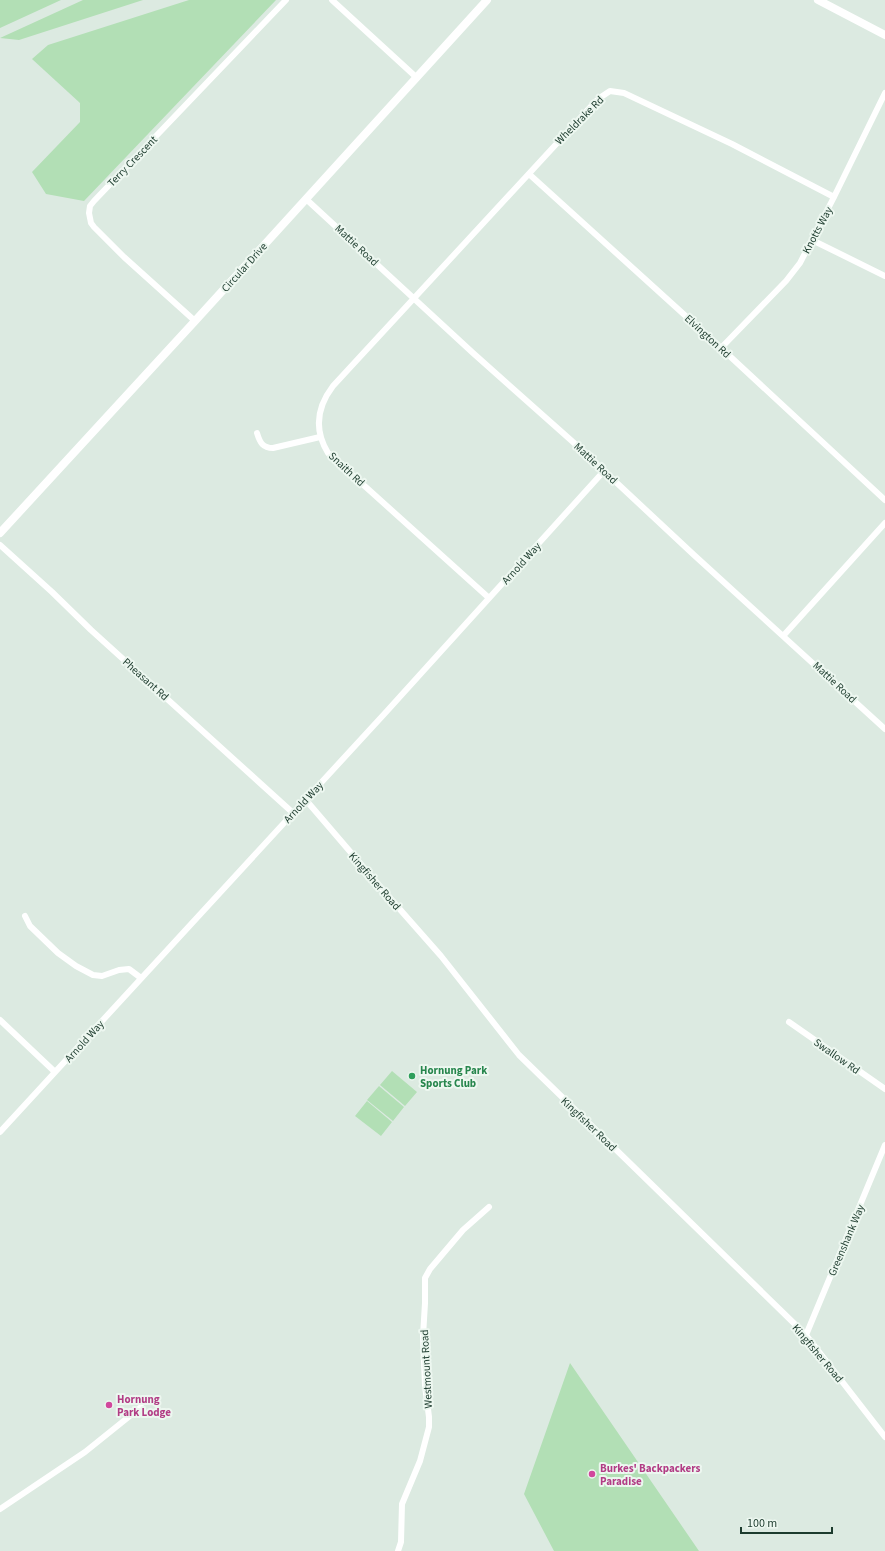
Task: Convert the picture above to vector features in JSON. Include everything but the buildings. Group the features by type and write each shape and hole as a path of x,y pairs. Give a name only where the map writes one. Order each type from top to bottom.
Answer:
{"street":[{"name":"Terry Crescent","path":"195,321 94,228 90,219 89,209 94,201 286,0"},
{"path":"332,0 416,77"},
{"name":"Circular Drive","path":"0,533 195,321 486,0"},
{"path":"818,0 885,35"},
{"name":"Wheldrake Rd","path":"414,299 595,102 606,93 614,91 624,93 732,144 834,197"},
{"name":"Knotts Way","path":"721,348 786,281 800,263 885,93"},
{"name":"Elvington Rd","path":"528,174 721,348 885,500"},
{"name":"Mattie Road","path":"306,199 885,728"},
{"path":"812,240 885,276"},
{"name":"Snaith Rd","path":"414,299 326,396 320,412 320,437 328,453 489,598"},
{"path":"257,434 263,447 266,448 273,448 320,437"},
{"name":"Arnold Way","path":"0,1132 292,812 306,799 604,471"},
{"path":"784,635 885,523"},
{"name":"Pheasant Rd","path":"0,545 91,630 292,812"},
{"name":"Kingfisher Road","path":"306,799 441,956 519,1055 548,1085 675,1206 806,1335 885,1437"},
{"path":"25,916 30,926 58,952 76,966 93,975 102,976 119,970 130,969 141,978"},
{"path":"0,1020 55,1072"},
{"name":"Swallow Rd","path":"788,1022 885,1090"},
{"name":"Greenshank Way","path":"806,1335 885,1145"},
{"name":"Westmount Road","path":"398,1551 401,1542 402,1504 420,1461 429,1417 425,1386 423,1336 425,1304 424,1278 463,1230 489,1207"},
{"path":"0,1509 85,1452 141,1407"}],"green space":[{"path":"0,0 61,0 0,28"},
{"path":"83,0 143,0 19,40 0,38"},
{"path":"189,0 276,0 84,201 46,194 32,172 80,122 80,103 32,59 48,45"},
{"path":"392,1071 417,1092 405,1106 380,1085"},
{"path":"379,1086 404,1107 393,1121 367,1100"},
{"path":"367,1101 392,1122 381,1136 355,1116"},
{"path":"570,1363 699,1551 554,1551 524,1494"}],"place":[{"name":"Hornung Park Sports Club","path":"412,1076"},
{"name":"Hornung Park Lodge","path":"109,1405"},
{"name":"Burkes' Backpackers Paradise","path":"592,1474"}]}
